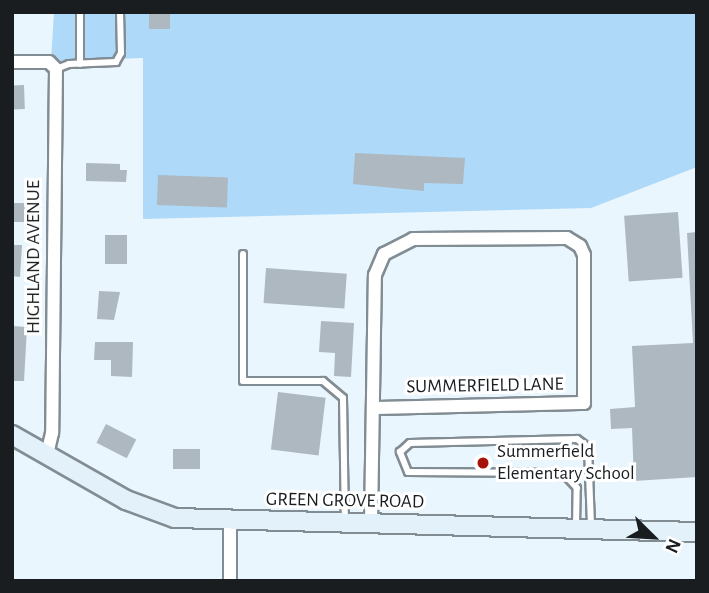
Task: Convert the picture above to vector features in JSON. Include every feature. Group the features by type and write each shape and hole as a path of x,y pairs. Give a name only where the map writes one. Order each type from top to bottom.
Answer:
{"street":[{"path":"12,62 52,66"},
{"name":"HIGHLAND AVENUE","path":"47,455 52,433 52,66"},
{"name":"SUMMERFIELD LANE","path":"371,523 375,275 379,263 394,246 414,239 567,238 580,246 584,255 584,402 373,408"},
{"name":"GREEN GROVE ROAD","path":"12,435 155,513 230,520 697,532"},
{"path":"229,581 230,520"}],"lane":[{"path":"80,12 80,64"},
{"path":"52,66 116,62 121,53 120,12"},
{"path":"243,254 243,381 323,381 342,398 345,522"},
{"path":"577,439 588,447 584,528 577,488 563,473 408,471 400,452 410,443 577,439"}],"shaded area":[{"path":"54,12 697,12 697,167 591,208 143,219 143,58 51,61"}],"building":[{"path":"149,12 170,12 170,29 149,29"},
{"path":"12,85 24,85 25,109 13,109"},
{"path":"355,153 465,158 463,184 424,183 424,191 353,184"},
{"path":"86,163 120,164 120,170 127,170 126,182 86,181"},
{"path":"158,175 228,177 227,207 157,205"},
{"path":"12,203 25,203 25,222 12,222"},
{"path":"678,212 683,278 629,282 624,216"},
{"path":"697,232 697,477 634,481 632,428 611,429 610,409 635,407 632,346 693,343 687,233"},
{"path":"105,235 127,235 127,264 105,264"},
{"path":"12,245 22,245 20,277 12,276"},
{"path":"266,268 347,274 344,309 264,303"},
{"path":"99,291 120,292 114,320 97,319"},
{"path":"321,321 354,323 351,377 334,376 335,353 319,352"},
{"path":"12,326 27,327 24,381 12,381"},
{"path":"95,342 133,342 132,377 111,376 111,360 94,360"},
{"path":"278,392 326,398 319,455 271,450"},
{"path":"106,424 136,439 127,458 96,443"},
{"path":"173,449 200,449 200,469 173,469"}],"place":[{"name":"Summerfield Elementary School","path":"483,463"}]}
